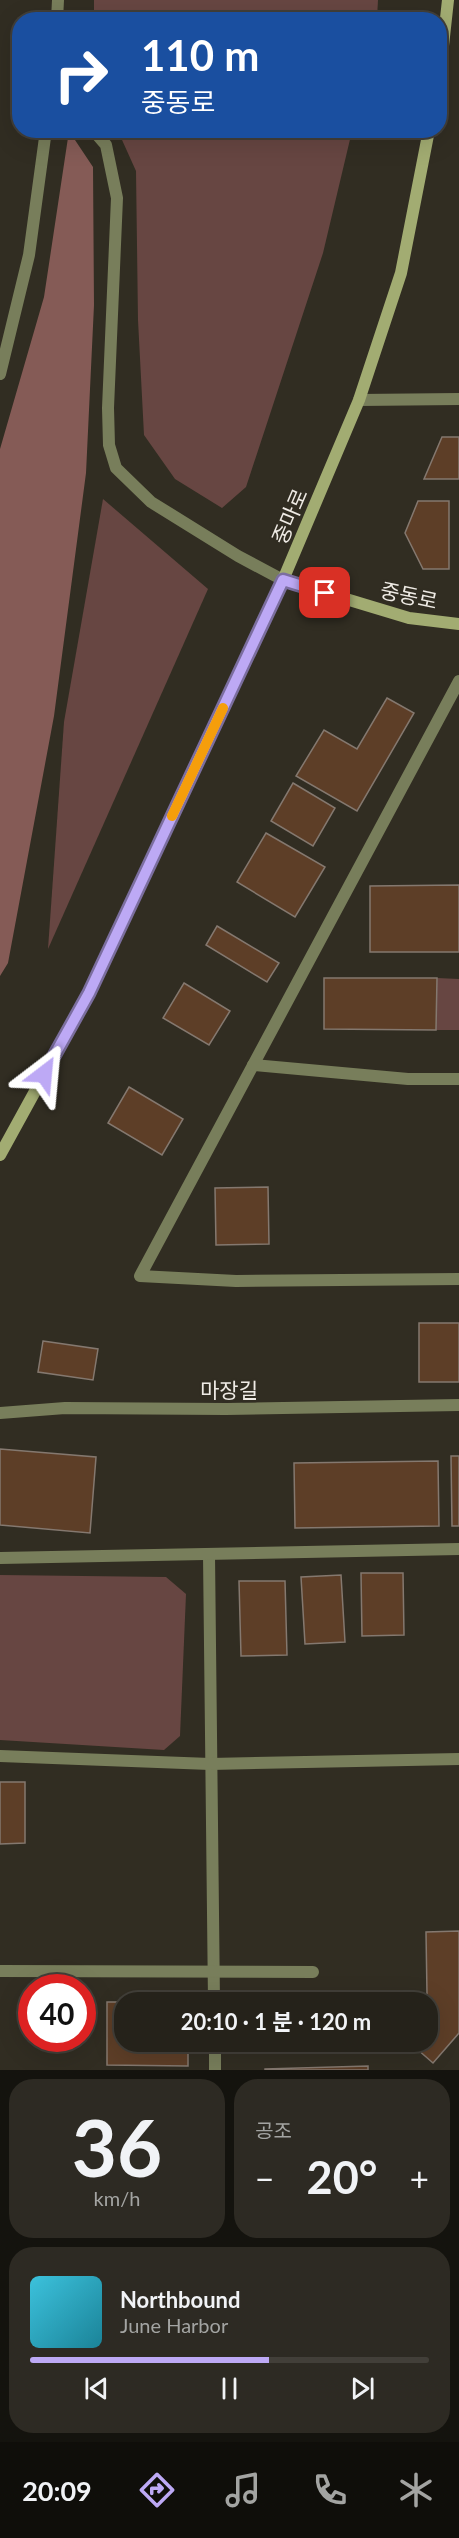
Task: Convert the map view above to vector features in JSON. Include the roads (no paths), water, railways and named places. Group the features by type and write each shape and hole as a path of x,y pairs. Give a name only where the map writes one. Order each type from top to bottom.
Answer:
{"street":[{"path":"0,374 29,255 45,138"},
{"path":"100,138 106,145 117,198 108,408 110,445 116,468 151,502 238,556 283,580"},
{"name":"중마로","path":"0,1155 89,993 283,580 360,400 401,273 427,138"},
{"path":"360,400 459,399"},
{"name":"중동로","path":"283,580 409,618 459,624"},
{"path":"459,681 140,1276 237,1281 459,1279"},
{"path":"253,1065 408,1079 459,1079"},
{"name":"마장길","path":"0,1413 65,1408 226,1409 459,1405"},
{"path":"0,1558 459,1549"},
{"path":"209,1555 214,1992"},
{"path":"0,1756 210,1764 459,1759"},
{"path":"0,1971 313,1972"},
{"path":"215,2052 215,2070"}]}
